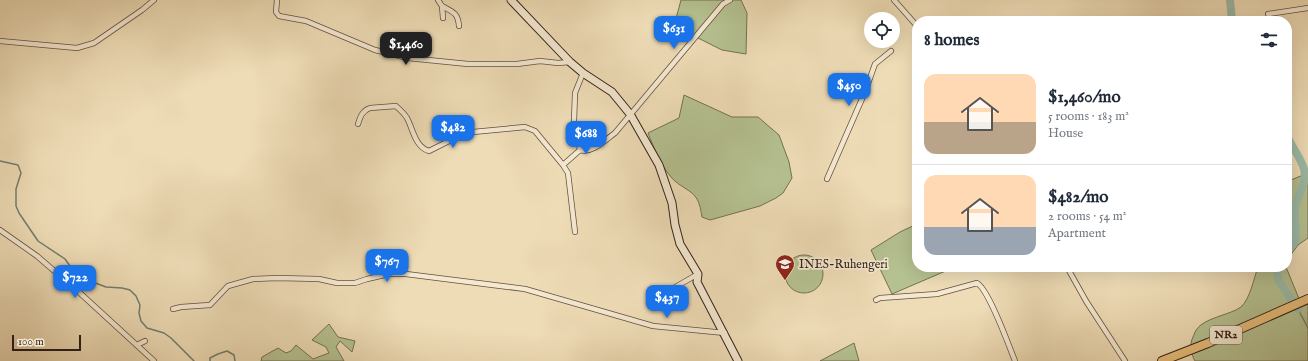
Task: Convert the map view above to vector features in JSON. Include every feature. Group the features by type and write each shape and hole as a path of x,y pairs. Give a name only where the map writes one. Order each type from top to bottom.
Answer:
{"highway":[{"name":"NR2","path":"1162,361 1208,343 1305,300"}],"main road":[{"path":"511,0 570,62 583,73 612,92 630,114 659,165 672,203 675,225 680,244 698,274 697,282 738,361"}],"street":[{"path":"0,41 76,48 94,44 154,0"},
{"path":"277,0 276,12 279,16 306,21 375,50 408,58 468,64 517,64 540,61 558,63 570,62"},
{"path":"438,0 442,6 456,14 459,26"},
{"path":"580,150 585,152 594,148 615,133 723,4 730,0"},
{"path":"894,0 912,20"},
{"path":"442,6 443,18"},
{"path":"1268,14 1308,8"},
{"path":"827,179 865,92 875,64 891,51"},
{"path":"580,150 574,121 575,93 583,73"},
{"path":"358,124 361,114 366,109 396,106 408,119 411,130 418,142 429,151 461,135 473,132 525,127 535,131 568,173 575,232"},
{"path":"563,165 580,150"},
{"path":"0,230 37,256 82,294 154,361"},
{"path":"1070,272 1086,301 1124,361"},
{"path":"173,309 210,305 228,286 253,279 319,279 338,283 355,283 367,278 388,274 406,274 524,289 653,326 724,333"},
{"path":"665,293 698,274"},
{"path":"876,300 880,298 937,294 977,283 981,285 990,301 1015,361"},
{"path":"137,345 145,341"}],"green space":[{"path":"681,0 741,0 747,13 746,54 722,50 674,26"},
{"path":"684,95 732,117 758,117 779,135 789,162 792,178 783,193 760,206 710,220 702,217 700,205 697,199 692,193 674,180 667,172 648,133 679,118"},
{"path":"1308,173 1308,238 1298,245 1292,253 1292,180"},
{"path":"912,226 912,272 943,272 892,294 871,250"},
{"path":"800,255 808,255 818,260 822,267 822,281 818,288 808,293 800,293 790,288 788,285 785,278 785,270 790,260 793,258"},
{"path":"1256,272 1288,272 1302,306 1308,304 1308,361 1195,361 1191,346 1196,330 1200,325 1241,307 1249,294"},
{"path":"329,324 338,337 355,341 352,352 340,341 336,347 344,361 261,361 262,357 278,348 286,353 291,351 296,345 313,359 329,353 326,347 312,340"},
{"path":"854,343 859,361 820,361"}],"waterway":[{"path":"1230,0 1232,16"},
{"path":"1292,145 1301,161 1305,174 1305,179 1295,208 1296,238 1292,245"},
{"path":"0,161 18,165 21,173 16,189 16,206 38,241 65,259 75,273 82,278 106,287 130,290 136,296 140,305 139,313 141,321 147,328 164,333 194,361"},
{"path":"1277,272 1278,280 1298,309"},
{"path":"1298,309 1308,328"},
{"path":"210,361 210,358 227,351 234,355 235,361"}],"place":[{"name":"INES-Ruhengeri","path":"785,281"}]}
